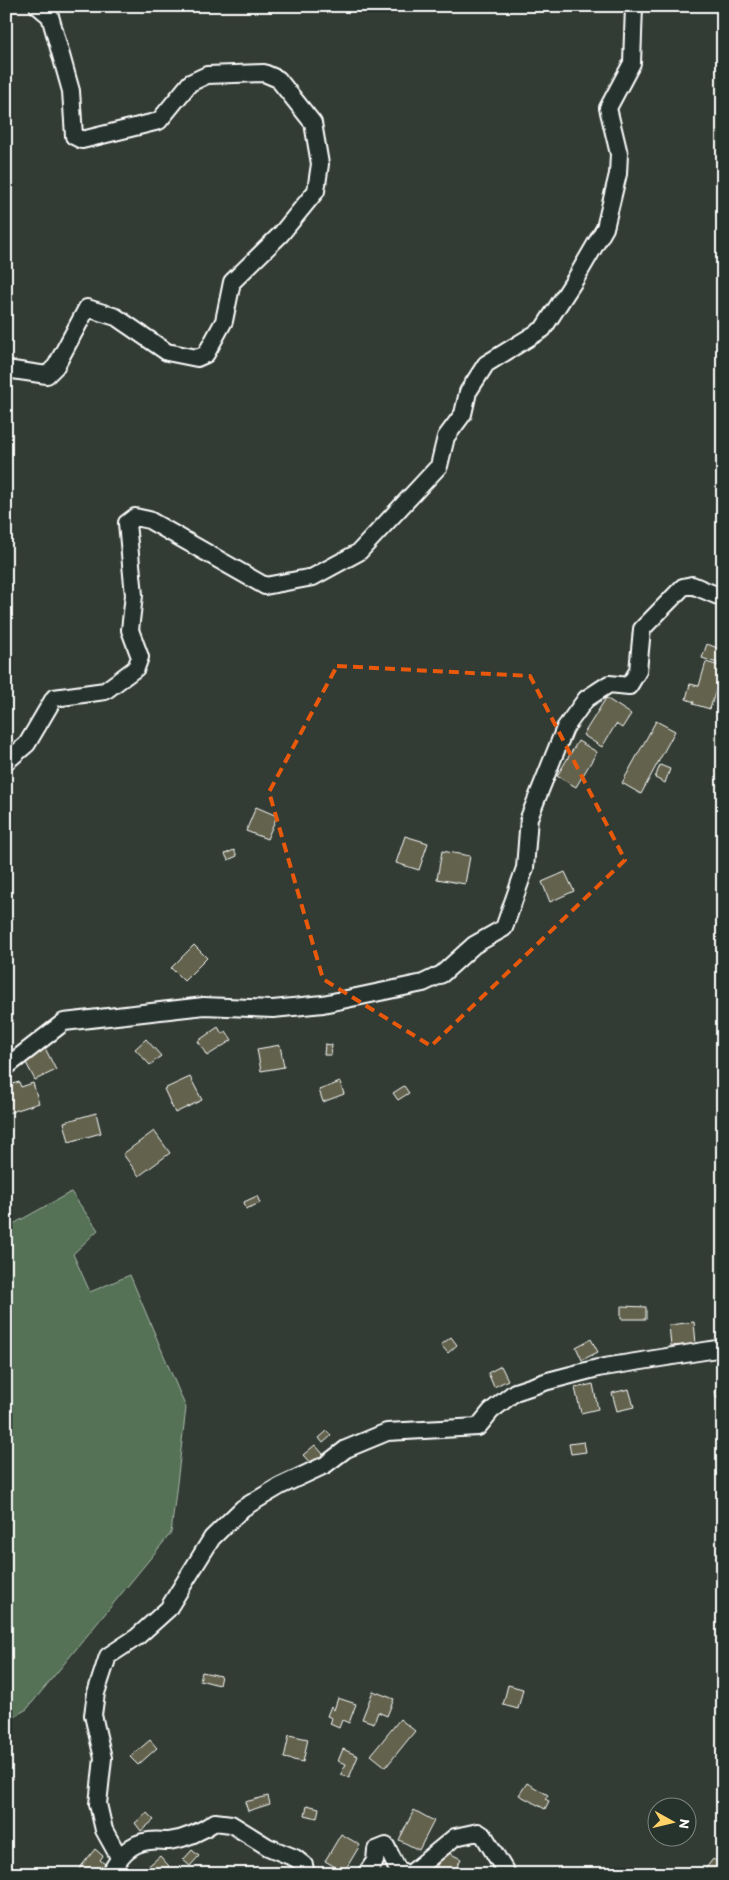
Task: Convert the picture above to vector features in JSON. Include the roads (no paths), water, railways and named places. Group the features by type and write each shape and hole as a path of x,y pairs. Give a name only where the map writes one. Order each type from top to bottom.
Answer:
{"street":[{"path":"6,370 47,375 56,366 87,308 116,317 167,352 197,358 206,354 224,321 232,282 281,234 316,191 320,164 313,123 278,80 264,73 207,75 190,83 159,121 82,140 74,136 71,91 50,16 38,6"},
{"path":"6,762 27,744 54,698 105,691 136,668 140,657 130,630 134,595 127,523 135,517 149,520 265,586 313,576 359,552 439,466 446,437 462,414 468,392 486,364 543,329 605,228 618,174 619,154 608,108 632,63 634,6"},
{"path":"6,1067 64,1022 204,1006 272,1009 323,1004 422,983 442,974 474,945 504,928 525,868 529,818 565,728 586,699 609,684 629,686 638,671 642,629 683,586 692,585 723,598"},
{"path":"119,1857 104,1830 98,1804 103,1758 93,1715 96,1693 108,1656 137,1637 168,1609 212,1538 243,1508 280,1486 324,1465 346,1449 387,1432 478,1427 491,1411 515,1392 548,1381 591,1369 723,1348"},
{"path":"110,1874 119,1857 134,1844 169,1840 203,1830 215,1822 231,1824 268,1847 295,1858 304,1865 306,1874"},
{"path":"410,1874 455,1837 478,1832 484,1836 507,1874"},
{"path":"366,1874 375,1860 376,1850 386,1846 397,1868 405,1874"}]}
